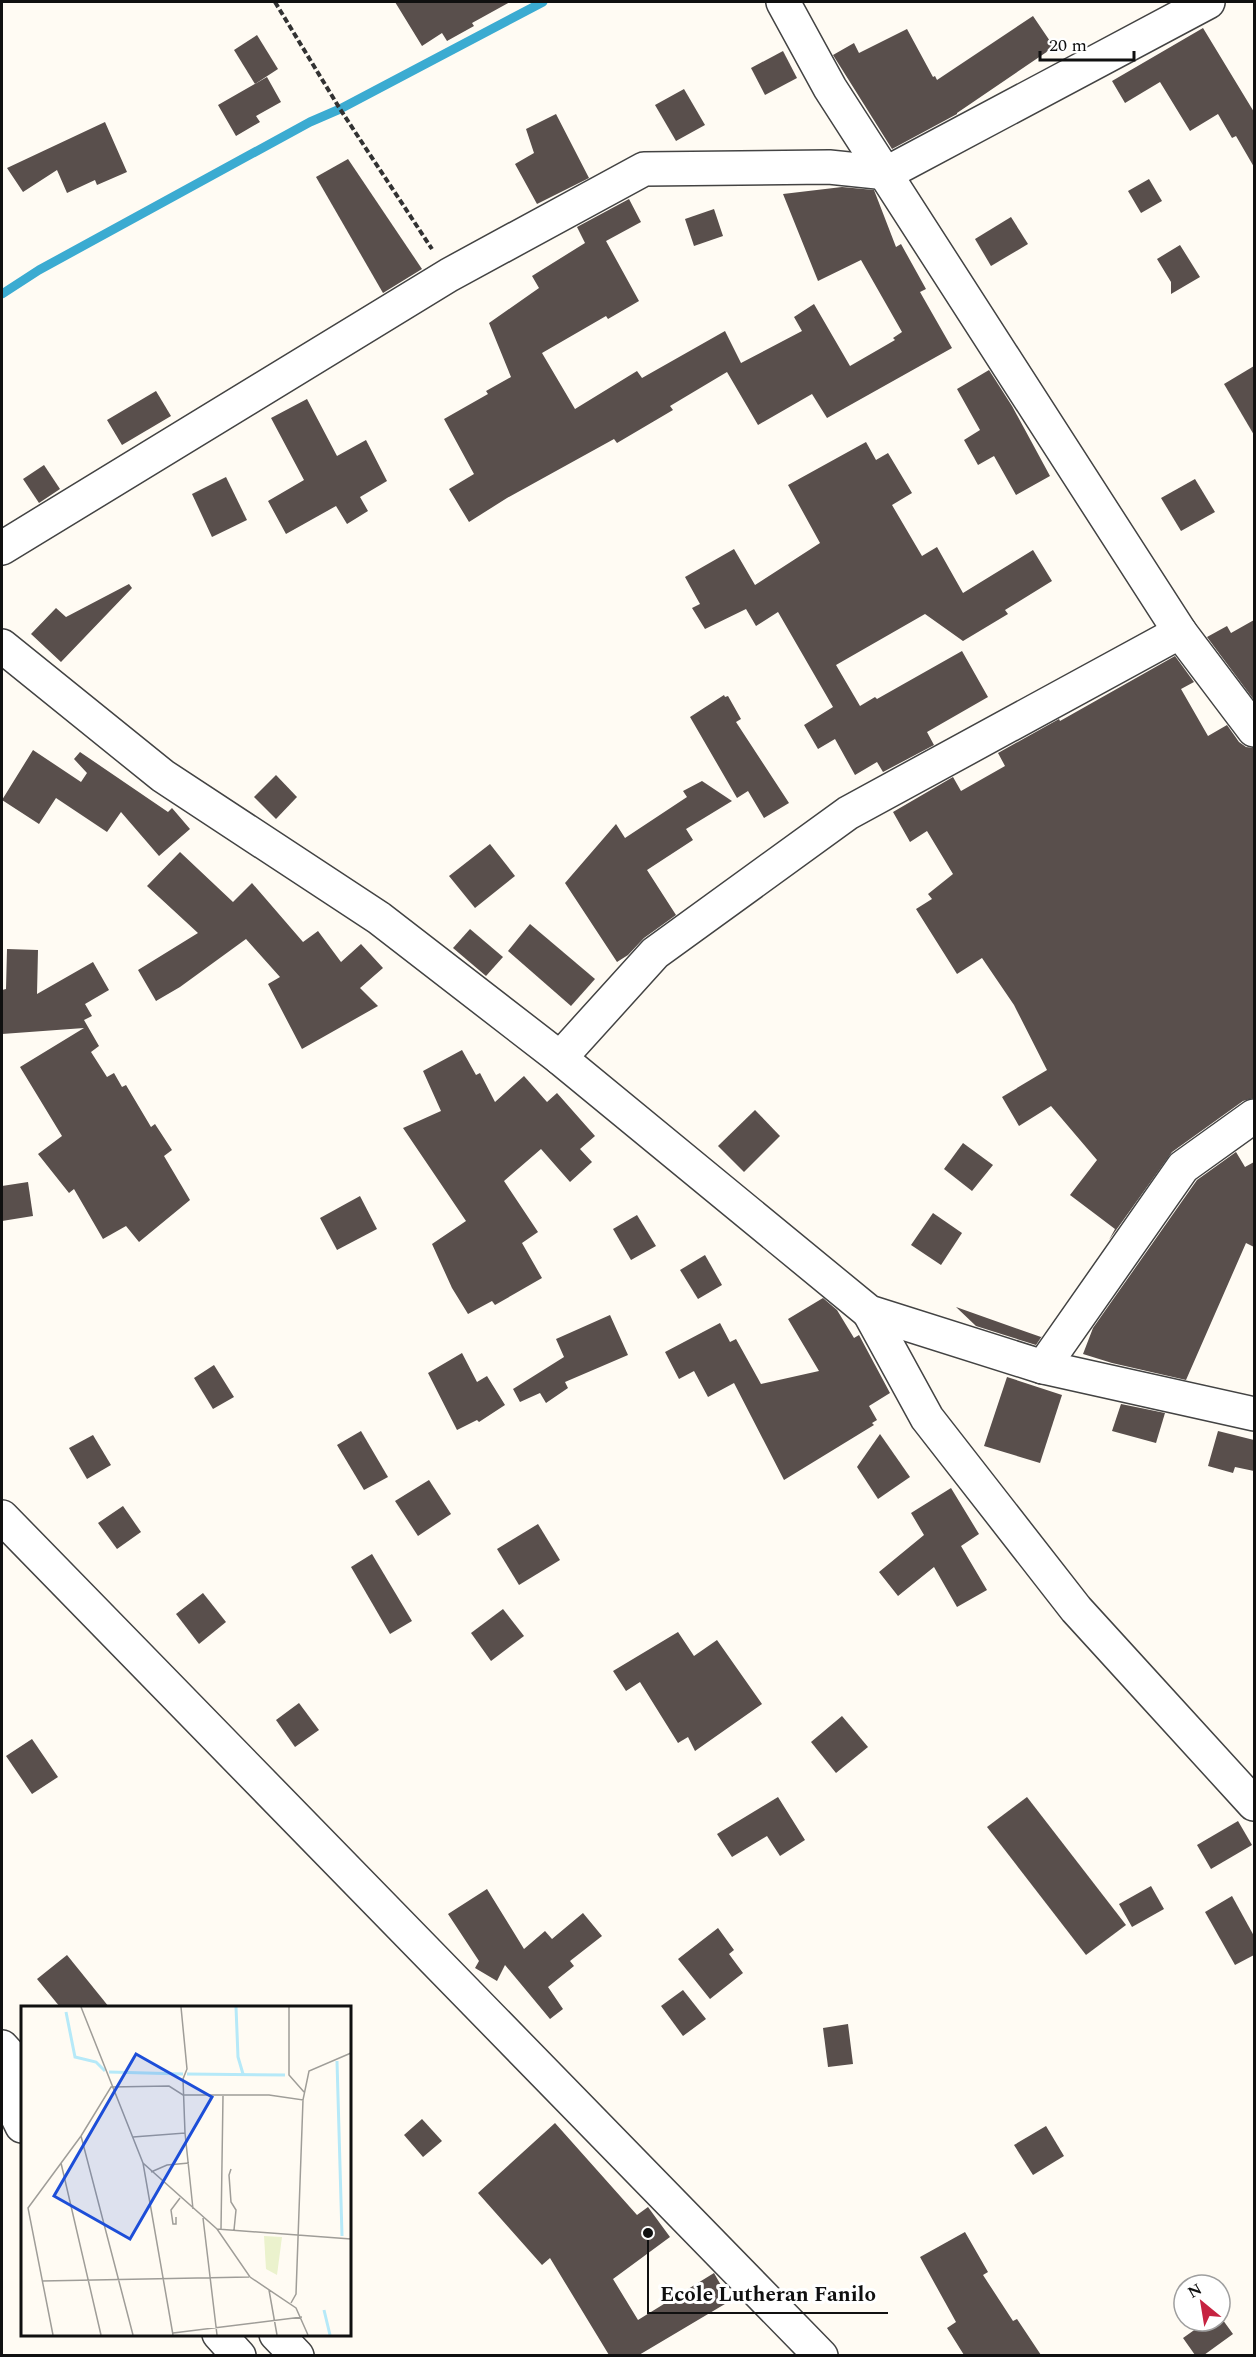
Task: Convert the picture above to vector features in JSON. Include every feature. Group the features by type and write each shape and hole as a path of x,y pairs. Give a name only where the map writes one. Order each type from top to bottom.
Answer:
{"street":[{"path":"783,2 830,88 1180,632 1254,730"},
{"path":"2,548 449,275 644,169 830,167 886,173 1208,2"},
{"path":"560,1058 655,953 848,813 1180,632"},
{"path":"2,646 163,776 379,918 560,1058 869,1312 1043,1367 1254,1414"},
{"path":"1043,1367 1183,1167 1254,1116"},
{"path":"869,1312 927,1418 1069,1600 1254,1804"},
{"path":"2,1517 821,2355"},
{"path":"2,2047 21,2068"},
{"path":"2,2085 21,2124"},
{"path":"221,2336 239,2355"},
{"path":"278,2336 297,2355"}],"path":[{"path":"275,2 340,109 449,275"}],"building":[{"path":"395,2 510,2 472,23 474,26 447,41 442,33 422,46"},
{"path":"1033,16 1054,47 957,114 892,149 833,55 854,43 859,53 907,29 933,77 935,76 937,80"},
{"path":"1203,28 1254,112 1254,167 1236,136 1232,138 1218,114 1190,131 1160,82 1125,103 1112,81"},
{"path":"257,35 278,69 255,84 234,50"},
{"path":"783,51 797,78 765,95 751,68"},
{"path":"267,77 281,102 256,116 260,122 236,136 218,105"},
{"path":"684,89 705,125 676,141 655,105"},
{"path":"556,114 589,178 537,204 515,164 534,153 526,129"},
{"path":"105,122 127,172 97,185 95,180 67,193 57,170 23,192 7,168"},
{"path":"348,159 422,269 383,293 316,177"},
{"path":"1149,179 1162,201 1141,213 1128,191"},
{"path":"842,187 874,190 896,247 901,244 926,289 920,292 952,348 827,418 812,394 758,425 727,372 670,406 673,410 617,443 614,439 507,498 469,522 449,489 474,474 444,419 488,394 486,391 511,377 489,323 539,288 532,276 585,243 577,227 629,199 641,222 606,241 639,301 608,319 606,316 542,353 575,409 637,371 642,378 725,331 741,363 802,331 794,317 814,304 850,366 895,340 893,338 902,332 861,260 818,281 783,194"},
{"path":"714,209 723,236 694,246 685,219"},
{"path":"1011,217 1028,244 991,266 975,239"},
{"path":"1180,245 1200,277 1171,294 1171,282 1157,259"},
{"path":"1254,366 1254,435 1224,384"},
{"path":"989,370 1012,406 1050,476 1016,495 994,456 978,465 964,440 980,430 957,389"},
{"path":"156,391 171,416 122,445 107,420"},
{"path":"307,399 337,456 366,440 387,481 360,497 368,511 347,524 336,506 286,534 268,501 304,480 271,418"},
{"path":"866,442 876,460 888,453 912,493 892,505 922,556 937,547 963,593 1033,550 1052,581 1005,610 1008,614 963,641 925,614 836,665 860,706 875,697 877,699 962,651 988,697 927,732 934,745 883,772 877,762 855,775 835,739 818,749 804,725 833,707 778,612 756,626 746,609 705,629 692,608 700,604 685,577 734,549 755,585 820,543 788,485"},
{"path":"44,465 60,489 39,503 23,479"},
{"path":"226,477 247,520 212,537 192,494"},
{"path":"1195,479 1215,512 1181,531 1161,498"},
{"path":"129,584 132,588 61,662 31,634 56,608 66,617"},
{"path":"1254,620 1254,700 1207,637 1227,626 1231,633"},
{"path":"1175,656 1194,682 1181,689 1208,736 1227,725 1239,742 1246,747 1254,748 1254,1098 1243,1101 1172,1152 1109,1240 1115,1229 1070,1195 1097,1160 1051,1106 1019,1126 1002,1097 1047,1070 1014,1005 982,958 957,974 916,909 932,899 928,894 953,874 927,831 910,842 893,812 953,777 961,791 1005,766 998,753"},
{"path":"724,695 728,696 741,719 736,722 789,803 764,818 748,791 737,798 690,717"},
{"path":"33,750 81,782 87,773 74,759 80,752 168,812 172,808 190,829 159,856 121,812 107,832 56,798 39,824 2,800"},
{"path":"276,775 297,797 276,819 254,797"},
{"path":"702,781 732,801 686,829 693,840 647,870 676,915 644,938 628,955 617,962 565,883 616,824 625,838 687,797 683,791"},
{"path":"490,844 515,876 475,908 449,876"},
{"path":"180,852 233,902 252,883 303,942 318,931 341,962 361,944 383,968 360,988 378,1006 302,1049 268,984 280,977 246,939 180,987 156,1001 138,970 198,933 147,886"},
{"path":"530,924 595,979 571,1006 508,951"},
{"path":"470,929 503,957 486,976 453,948"},
{"path":"7,949 38,950 37,994 93,962 109,990 85,1004 92,1016 84,1020 99,1046 91,1052 107,1077 114,1073 122,1087 126,1085 151,1127 155,1124 172,1150 164,1156 190,1200 139,1242 126,1226 103,1239 74,1189 69,1193 38,1154 62,1136 20,1067 84,1028 2,1034 2,990 6,989"},
{"path":"462,1050 476,1075 480,1073 495,1102 524,1076 547,1102 557,1093 595,1136 580,1149 592,1162 570,1182 541,1149 504,1181 538,1232 522,1243 542,1278 495,1305 492,1301 468,1314 452,1288 432,1244 466,1221 403,1128 441,1111 423,1071"},
{"path":"755,1110 780,1136 744,1172 718,1146"},
{"path":"963,1143 993,1165 972,1191 944,1169"},
{"path":"1236,1152 1245,1167 1254,1162 1254,1247 1246,1243 1186,1380 1083,1354 1093,1328 1197,1180"},
{"path":"28,1182 33,1216 2,1221 2,1186"},
{"path":"360,1196 377,1229 337,1250 320,1218"},
{"path":"933,1213 962,1233 941,1265 911,1245"},
{"path":"637,1215 656,1246 631,1260 613,1229"},
{"path":"705,1255 722,1285 698,1299 680,1270"},
{"path":"823,1298 837,1310 854,1338 859,1335 890,1393 869,1406 877,1420 872,1423 874,1425 784,1480 734,1383 708,1397 694,1371 679,1379 665,1352 720,1323 730,1342 736,1339 761,1384 819,1371 788,1319"},
{"path":"956,1307 1042,1336 1036,1345 976,1326"},
{"path":"610,1315 628,1355 565,1382 568,1388 546,1403 540,1393 520,1402 513,1389 564,1357 556,1339"},
{"path":"462,1353 477,1382 487,1376 505,1405 479,1422 477,1420 457,1430 428,1373"},
{"path":"214,1365 234,1397 213,1409 194,1378"},
{"path":"1007,1377 1062,1395 1040,1463 984,1446"},
{"path":"1121,1404 1165,1413 1156,1443 1112,1431"},
{"path":"361,1431 388,1477 364,1490 337,1445"},
{"path":"1218,1431 1254,1440 1254,1471 1235,1467 1233,1473 1208,1466"},
{"path":"880,1434 910,1477 878,1499 857,1467"},
{"path":"93,1435 111,1465 87,1479 69,1448"},
{"path":"429,1480 451,1514 418,1536 395,1501"},
{"path":"951,1488 979,1534 961,1546 987,1590 957,1607 934,1567 898,1596 879,1572 924,1535 911,1513"},
{"path":"123,1506 141,1532 117,1549 98,1523"},
{"path":"538,1524 560,1560 519,1585 497,1549"},
{"path":"372,1554 412,1621 390,1634 351,1567"},
{"path":"203,1593 226,1622 199,1644 176,1614"},
{"path":"503,1609 524,1636 491,1661 471,1633"},
{"path":"678,1632 694,1656 717,1640 762,1704 695,1751 688,1737 678,1743 640,1682 626,1691 613,1671"},
{"path":"299,1703 319,1730 295,1747 276,1720"},
{"path":"842,1716 868,1747 836,1773 811,1742"},
{"path":"32,1739 58,1777 32,1794 6,1756"},
{"path":"778,1797 805,1840 780,1856 767,1836 732,1857 717,1834"},
{"path":"1027,1797 1126,1925 1086,1955 987,1827"},
{"path":"1238,1821 1252,1845 1211,1869 1197,1845"},
{"path":"1151,1886 1164,1909 1132,1927 1119,1904"},
{"path":"487,1889 524,1949 545,1931 552,1939 583,1913 602,1936 570,1961 574,1966 548,1987 563,2009 550,2019 505,1965 497,1981 475,1968 479,1961 448,1914"},
{"path":"1232,1896 1254,1936 1254,1955 1235,1965 1205,1912"},
{"path":"718,1928 734,1950 729,1954 743,1973 710,1999 678,1959"},
{"path":"67,1955 108,2006 59,2006 37,1979"},
{"path":"683,1990 706,2019 683,2036 661,2006"},
{"path":"848,2024 853,2064 828,2067 823,2028"},
{"path":"422,2119 442,2141 423,2157 404,2135"},
{"path":"555,2123 637,2215 648,2207 670,2237 613,2279 638,2320 714,2273 730,2301 639,2355 609,2355 550,2258 542,2265 478,2193"},
{"path":"1046,2126 1064,2156 1033,2175 1014,2145"},
{"path":"965,2232 988,2272 983,2275 1013,2321 1017,2319 1041,2355 964,2355 947,2328 956,2322 920,2257"},
{"path":"1190,2333 1233,2334 1204,2355 1195,2355 1183,2338"}],"waterway":[{"path":"2,294 39,270 310,122 340,109 543,2"}],"place":[{"name":"Ecole Lutheran Fanilo","path":"648,2233"}]}
